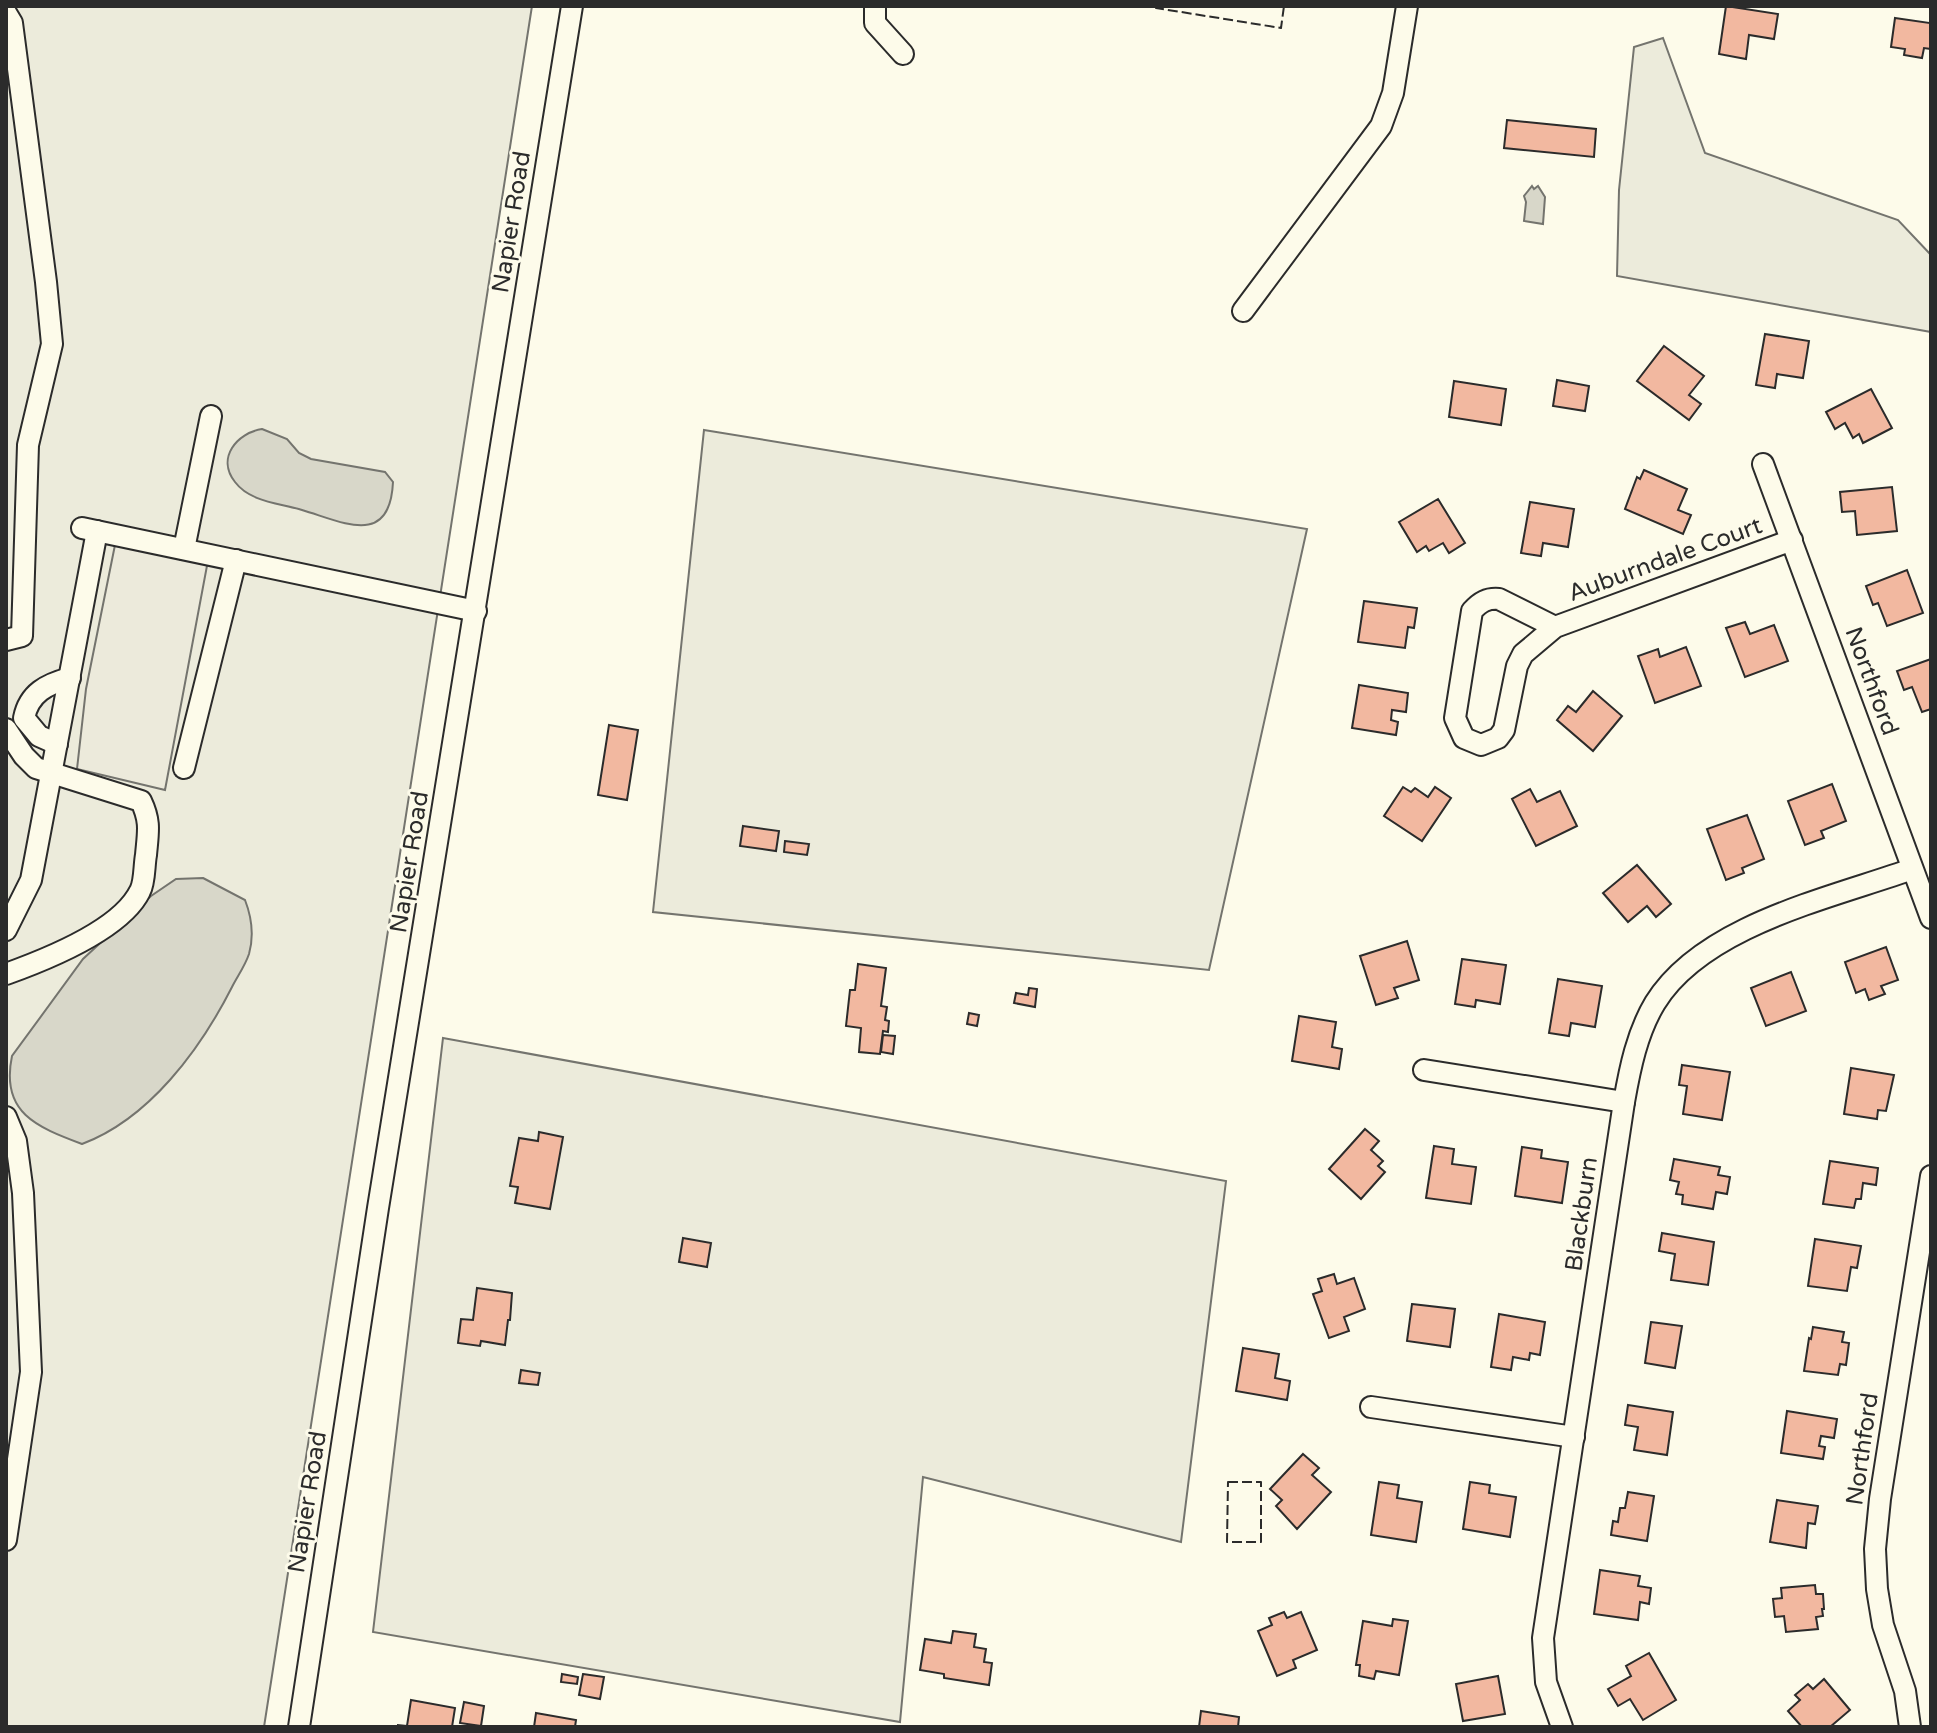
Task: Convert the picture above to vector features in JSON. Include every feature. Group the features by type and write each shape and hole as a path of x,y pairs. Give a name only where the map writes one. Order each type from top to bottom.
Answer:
{"street":[{"name":"Napier Road","path":"299,1727 378,1208 572,6"},
{"path":"875,6 875,23 903,54"},
{"path":"1243,311 1381,126 1393,93 1407,6"},
{"path":"6,13 12,23 52,344 28,445 22,636 6,640"},
{"path":"184,549 211,416"},
{"name":"Northford","path":"1763,464 1931,918"},
{"path":"6,930 31,880 70,678 89,529 476,611"},
{"name":"Auburndale Court","path":"1555,627 1499,599 1490,598 1472,611 1455,718 1464,738 1481,745 1498,738 1504,730 1517,666 1523,654 1555,627 1792,540"},
{"path":"184,768 236,560"},
{"path":"57,744 39,736 24,718 29,701 39,691 51,682 70,678"},
{"path":"6,729 30,762 51,775 141,801 149,818 141,891 121,914 89,937 46,960 6,974"},
{"name":"Blackburn","path":"1562,1727 1546,1682 1543,1638 1624,1102 1643,1026 1656,1002 1684,970 1735,934 1762,921 1912,869"},
{"path":"1424,1070 1624,1102"},
{"path":"6,1117 16,1141 23,1193 31,1372 6,1540"},
{"name":"Northford","path":"1910,1727 1905,1691 1881,1615 1875,1549 1882,1484 1931,1176"},
{"path":"1371,1407 1574,1437"}],"shaded area":[{"path":"6,6 532,6 264,1727 6,1727"},
{"path":"1663,38 1705,153 1898,220 1931,255 1931,332 1617,276 1619,190 1634,47"},
{"path":"1532,186 1534,189 1538,186 1545,197 1543,224 1524,221 1524,196"},
{"path":"262,429 287,439 299,453 311,459 385,472 393,482 390,503 383,516 374,523 348,524 266,501 241,489 230,473 229,456 237,441"},
{"path":"704,430 1307,529 1209,970 653,912"},
{"path":"117,535 209,555 165,790 77,769 86,689"},
{"path":"203,878 245,900 252,934 245,963 204,1035 170,1080 150,1100 106,1133 82,1144 37,1124 17,1104 12,1091 12,1056 83,959 151,896 176,879"},
{"path":"443,1038 1226,1181 1181,1542 923,1477 900,1722 373,1632"}],"building":[{"path":"1726,6 1778,14 1774,39 1749,35 1746,59 1719,54"},
{"path":"1895,18 1930,23 1931,49 1924,48 1922,58 1904,55 1905,49 1891,47"},
{"path":"1507,120 1596,129 1594,157 1504,148"},
{"path":"1765,334 1809,341 1803,378 1777,374 1775,388 1756,385"},
{"path":"1664,346 1704,376 1689,395 1701,404 1689,420 1637,381"},
{"path":"1557,380 1589,386 1585,411 1553,406"},
{"path":"1454,381 1506,389 1501,425 1449,417"},
{"path":"1871,389 1892,428 1863,443 1859,434 1853,438 1845,423 1835,429 1826,412"},
{"path":"1644,470 1687,489 1678,510 1691,515 1683,534 1625,509 1637,477 1640,479"},
{"path":"1892,487 1897,531 1857,535 1855,511 1842,512 1840,492"},
{"path":"1438,499 1465,543 1449,553 1443,543 1429,551 1426,546 1417,552 1399,522"},
{"path":"1530,502 1574,509 1568,547 1543,543 1541,556 1521,553"},
{"path":"1907,570 1923,613 1887,626 1878,603 1873,605 1866,586"},
{"path":"1364,601 1417,608 1414,628 1408,627 1405,648 1358,642"},
{"path":"1745,622 1750,634 1774,625 1788,661 1745,677 1726,628"},
{"path":"1686,647 1701,686 1655,703 1638,656 1658,649 1660,657"},
{"path":"1931,659 1931,709 1922,712 1912,687 1904,690 1897,671"},
{"path":"1359,685 1408,693 1406,712 1392,710 1391,720 1398,722 1396,735 1352,728"},
{"path":"1593,691 1622,716 1593,751 1557,720 1568,706 1576,712"},
{"path":"609,725 638,730 627,800 598,795"},
{"path":"1832,784 1846,821 1821,831 1824,838 1805,845 1788,801"},
{"path":"1403,787 1411,792 1415,788 1428,797 1435,787 1451,798 1422,841 1384,816"},
{"path":"1530,789 1537,802 1560,791 1577,826 1536,846 1512,799"},
{"path":"1747,815 1764,859 1742,868 1744,873 1726,880 1707,829"},
{"path":"743,826 779,831 776,851 740,846"},
{"path":"785,841 809,844 807,855 784,852"},
{"path":"1637,865 1671,904 1656,917 1647,906 1628,922 1603,893"},
{"path":"1407,941 1419,980 1394,988 1398,998 1376,1005 1360,956"},
{"path":"1886,947 1898,980 1881,986 1885,994 1869,1000 1865,989 1856,993 1845,962"},
{"path":"1462,959 1506,965 1500,1004 1476,1000 1475,1007 1455,1004"},
{"path":"858,964 886,968 881,1006 887,1007 885,1020 889,1021 888,1032 883,1031 880,1054 859,1052 861,1028 846,1026 850,990 855,990"},
{"path":"1791,972 1806,1011 1766,1026 1751,988"},
{"path":"1558,979 1602,986 1595,1027 1571,1023 1569,1036 1549,1033"},
{"path":"1029,988 1037,989 1035,1007 1014,1003 1016,993 1028,995"},
{"path":"969,1013 979,1015 977,1026 967,1024"},
{"path":"1299,1016 1336,1022 1332,1047 1342,1049 1339,1069 1292,1061"},
{"path":"883,1035 895,1036 893,1054 881,1052"},
{"path":"1682,1065 1730,1072 1722,1120 1683,1114 1687,1086 1679,1085"},
{"path":"1851,1068 1894,1075 1886,1111 1878,1110 1877,1119 1844,1114"},
{"path":"1365,1129 1379,1141 1371,1150 1383,1161 1378,1166 1385,1172 1361,1199 1329,1169"},
{"path":"539,1132 563,1137 550,1209 515,1203 518,1187 510,1186 519,1138 538,1141"},
{"path":"1434,1146 1454,1149 1452,1164 1476,1167 1471,1204 1426,1198"},
{"path":"1522,1147 1542,1150 1541,1158 1568,1162 1562,1203 1515,1196"},
{"path":"1674,1159 1720,1167 1718,1175 1730,1177 1727,1194 1716,1192 1713,1209 1682,1204 1683,1195 1676,1194 1679,1182 1670,1180"},
{"path":"1830,1161 1878,1168 1876,1185 1863,1183 1861,1199 1856,1199 1854,1208 1823,1204"},
{"path":"1662,1233 1714,1242 1708,1285 1671,1280 1675,1254 1659,1251"},
{"path":"683,1238 711,1243 707,1267 679,1262"},
{"path":"1815,1239 1861,1246 1857,1268 1851,1267 1847,1291 1808,1286"},
{"path":"1334,1274 1337,1284 1354,1278 1365,1309 1344,1317 1349,1331 1329,1338 1313,1294 1322,1291 1318,1279"},
{"path":"477,1288 512,1293 505,1345 481,1341 480,1346 458,1343 461,1319 473,1320"},
{"path":"1412,1304 1455,1309 1450,1347 1407,1341"},
{"path":"1499,1314 1545,1322 1540,1355 1530,1353 1529,1360 1513,1357 1511,1370 1491,1367"},
{"path":"1651,1322 1682,1326 1675,1368 1645,1363"},
{"path":"1813,1327 1844,1332 1842,1342 1849,1343 1846,1365 1840,1364 1838,1375 1804,1371"},
{"path":"1243,1348 1279,1354 1275,1378 1290,1381 1287,1400 1236,1391"},
{"path":"521,1370 540,1373 538,1385 519,1383"},
{"path":"1628,1405 1673,1412 1667,1455 1634,1450 1638,1427 1625,1425"},
{"path":"1787,1411 1837,1419 1834,1438 1821,1436 1819,1446 1825,1447 1823,1459 1781,1453"},
{"path":"1303,1454 1319,1468 1312,1475 1331,1492 1297,1529 1276,1506 1282,1500 1270,1489"},
{"path":"1379,1482 1399,1485 1397,1498 1422,1502 1416,1542 1371,1535"},
{"path":"1470,1482 1490,1485 1489,1493 1516,1497 1510,1537 1463,1529"},
{"path":"1628,1492 1654,1496 1647,1541 1611,1535 1613,1521 1618,1522 1620,1508 1625,1508"},
{"path":"1777,1500 1818,1506 1815,1524 1808,1523 1806,1548 1770,1542"},
{"path":"1600,1570 1640,1576 1638,1586 1651,1588 1649,1604 1640,1602 1638,1620 1594,1614"},
{"path":"1815,1585 1816,1594 1823,1594 1823,1616 1816,1617 1818,1629 1786,1632 1784,1616 1775,1617 1773,1599 1782,1598 1781,1588"},
{"path":"1284,1612 1287,1618 1301,1612 1317,1650 1293,1660 1296,1668 1277,1676 1258,1631 1272,1625 1269,1618"},
{"path":"1393,1619 1408,1621 1399,1675 1376,1671 1374,1679 1359,1676 1360,1665 1356,1665 1363,1621 1392,1626"},
{"path":"953,1631 976,1634 974,1647 986,1649 984,1662 992,1663 989,1685 944,1678 944,1674 920,1670 925,1639 951,1643"},
{"path":"1649,1653 1676,1700 1643,1720 1630,1699 1618,1706 1608,1689 1631,1676 1626,1666"},
{"path":"562,1674 578,1677 577,1684 561,1682"},
{"path":"583,1674 604,1677 600,1699 579,1695"},
{"path":"1498,1676 1505,1714 1463,1721 1456,1684"},
{"path":"1824,1679 1850,1710 1830,1727 1802,1727 1788,1711 1800,1700 1795,1695 1808,1684 1813,1689"},
{"path":"411,1700 455,1708 452,1727 398,1727 407,1726"},
{"path":"464,1702 484,1706 481,1726 460,1723"},
{"path":"1201,1711 1239,1717 1238,1727 1199,1727"},
{"path":"536,1713 576,1720 575,1727 534,1727"}],"fence":[{"path":"1156,6 1281,28 1284,6"},
{"path":"1228,1482 1261,1482 1261,1542 1227,1542 1228,1482"}]}
